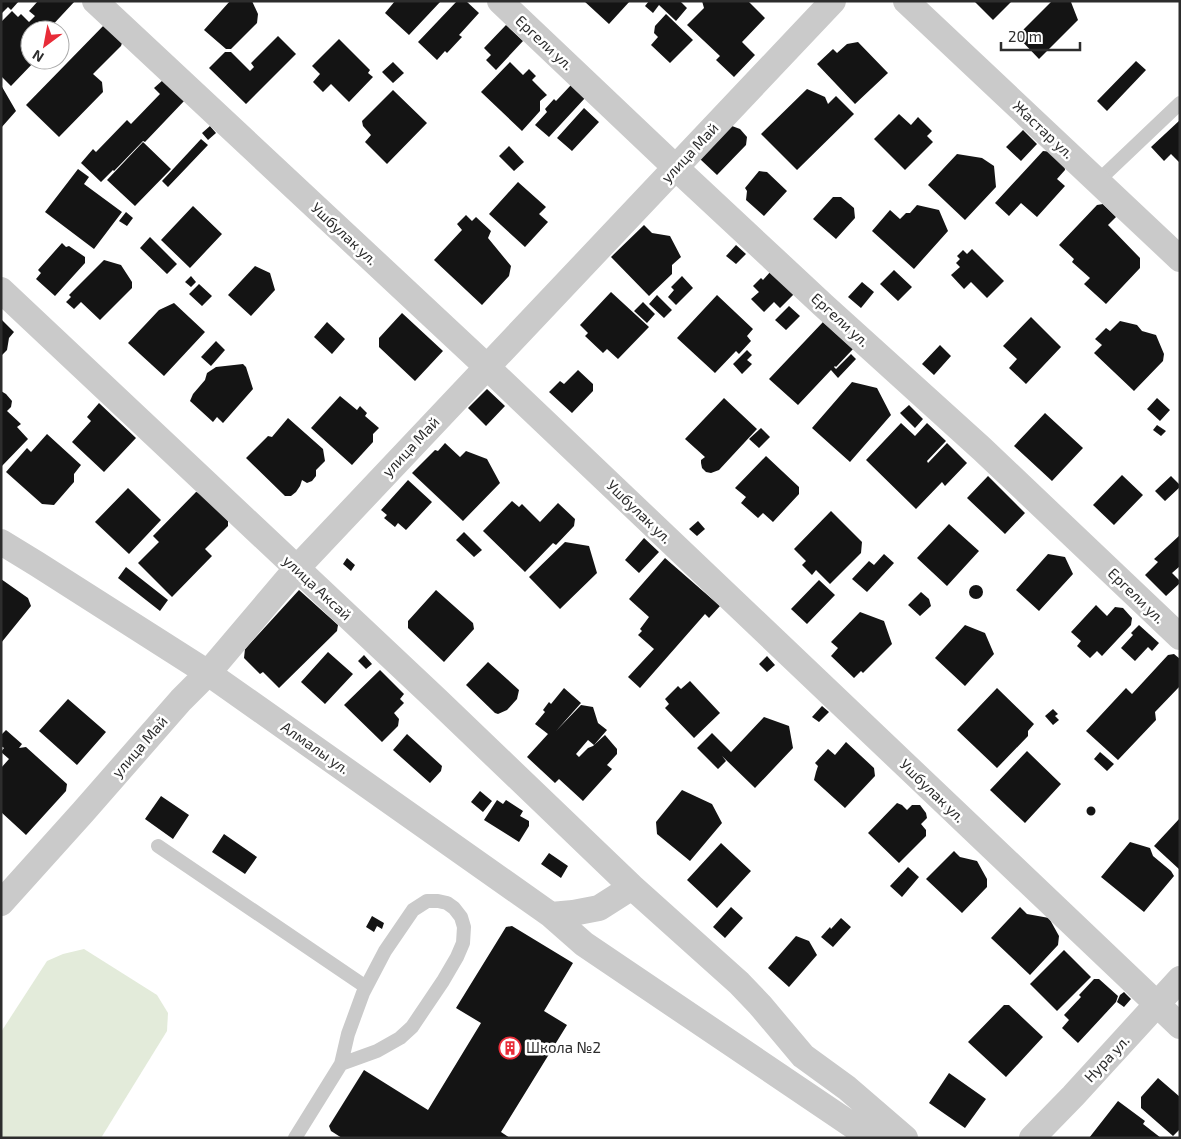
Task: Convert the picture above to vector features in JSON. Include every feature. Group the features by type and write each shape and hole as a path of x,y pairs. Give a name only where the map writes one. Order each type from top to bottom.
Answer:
{"street":[{"name":"Ушбулак ул.","path":"95,1 487,368 1180,1026"},
{"name":"Ергели ул.","path":"500,1 823,305 982,449 1180,637"},
{"name":"улица Май","path":"1,902 181,700 208,673 297,568 833,1"},
{"name":"Жастар ул.","path":"906,1 1180,259"},
{"name":"улица Аксай","path":"1,290 437,700 632,887 739,983 803,1056 847,1088 905,1138"},
{"name":"Алмалы ул.","path":"1,542 208,673 551,915 584,944 871,1138"},
{"path":"551,915 599,908 632,887"},
{"name":"Нура ул.","path":"1032,1138 1180,979"}],"lane":[{"path":"1098,181 1180,103"},
{"path":"158,846 366,987"},
{"path":"296,1138 341,1064 348,1034 366,987 385,951 412,910 426,901 447,903 454,908 464,927 463,943 443,981 412,1026 400,1038 377,1051 341,1064"}],"green space":[{"path":"84,949 157,995 168,1013 167,1031 101,1138 1,1138 1,1032 47,961 63,954"}],"building":[{"path":"1,1 19,1 11,10 8,7 1,14"},
{"path":"38,1 75,1 57,20 31,20 35,16 29,11"},
{"path":"230,1 252,1 258,14 257,23 231,49 226,49 204,30"},
{"path":"395,1 441,1 409,35 385,13"},
{"path":"457,1 466,1 479,13 459,35 462,37 447,53 445,51 437,60 418,42"},
{"path":"584,1 630,1 609,24"},
{"path":"649,1 680,1 687,8 676,21 659,5 653,13 645,6"},
{"path":"702,1 748,1 765,18 742,42 755,55 734,77 716,60 720,56 687,25 704,8"},
{"path":"974,1 1012,1 993,20"},
{"path":"1052,1 1071,2 1078,20 1039,59 1017,36"},
{"path":"12,11 18,17 21,14 27,20 20,20 20,70 26,70 11,86 1,76 1,22"},
{"path":"666,14 693,40 670,63 651,45 658,37 654,33 655,26"},
{"path":"106,23 123,40 121,46 93,74 102,82 103,92 59,137 26,105 60,70 70,70 70,60"},
{"path":"506,25 523,41 496,70 486,60 491,55 484,48"},
{"path":"278,36 296,54 246,104 209,68 225,52 231,52 250,71 254,67 251,63"},
{"path":"339,39 370,70 368,73 373,77 349,102 331,84 323,92 313,82 320,74 312,66"},
{"path":"858,42 888,73 855,104 817,64 833,49 837,53 847,44"},
{"path":"1136,61 1146,70 1107,111 1097,101"},
{"path":"393,62 404,73 393,83 382,72"},
{"path":"510,62 523,75 529,69 536,76 532,80 547,95 540,101 540,111 522,131 481,92"},
{"path":"163,80 185,100 145,142 143,141 101,182 81,163 93,149 96,152 127,120 131,124 160,94 154,88"},
{"path":"1,85 16,111 1,128"},
{"path":"571,85 585,98 549,137 535,125 547,112 545,109 554,99 556,101"},
{"path":"807,89 825,97 828,104 836,96 854,114 797,170 761,134"},
{"path":"393,90 427,123 387,164 365,142 371,135 363,126 362,121"},
{"path":"584,108 599,122 572,151 557,138"},
{"path":"899,114 911,125 918,117 932,131 927,136 933,142 905,170 874,139"},
{"path":"1180,120 1180,163 1171,154 1164,161 1151,147"},
{"path":"210,126 216,133 208,140 202,133"},
{"path":"732,126 740,129 747,137 746,145 717,175 700,159"},
{"path":"1023,130 1037,144 1021,161 1006,147"},
{"path":"201,139 208,145 168,187 162,181"},
{"path":"143,142 171,169 135,206 107,180"},
{"path":"509,146 524,162 514,171 499,156"},
{"path":"1043,151 1053,152 1064,161 1065,170 1057,179 1065,186 1037,217 1021,203 1009,216 995,203"},
{"path":"957,154 982,158 994,166 996,187 965,220 928,185"},
{"path":"78,169 89,177 84,184 122,212 94,249 45,212"},
{"path":"759,171 767,172 787,191 764,216 746,200 747,191 745,188"},
{"path":"518,182 546,207 539,214 548,222 525,247 489,214"},
{"path":"833,197 841,197 854,208 855,218 836,239 813,219"},
{"path":"1103,204 1116,217 1108,225 1140,258 1140,268 1106,304 1084,284 1090,278 1072,262 1074,259 1059,245 1097,205"},
{"path":"917,205 939,210 948,231 914,269 872,231 890,210 900,219 906,213 910,213"},
{"path":"193,206 222,234 190,268 161,240"},
{"path":"126,212 133,218 127,226 119,221"},
{"path":"466,215 472,221 476,217 491,231 488,238 511,266 509,276 482,305 434,260 462,230 457,224"},
{"path":"644,225 652,233 670,236 681,257 672,265 672,274 649,296 611,257"},
{"path":"150,237 177,264 167,274 140,248"},
{"path":"62,243 85,257 85,263 55,296 36,279 41,273 38,270"},
{"path":"736,245 746,254 736,264 726,256"},
{"path":"972,249 1004,281 987,298 971,282 964,289 951,275 960,267 956,263 960,259 957,256 963,250 967,254"},
{"path":"104,260 121,265 132,282 132,288 100,320 81,302 74,309 66,302 71,297 69,295"},
{"path":"255,266 270,273 275,290 251,316 228,295"},
{"path":"894,270 912,287 898,301 880,284"},
{"path":"771,271 794,294 780,308 774,302 764,312 751,299 759,292 753,286 761,278 763,280"},
{"path":"191,276 196,282 191,287 185,282"},
{"path":"682,276 693,288 676,305 668,297 674,290 671,287"},
{"path":"862,282 874,292 861,308 848,297"},
{"path":"199,284 212,296 202,306 189,294"},
{"path":"611,292 649,327 618,359 607,349 603,353 585,336 588,333 580,325"},
{"path":"657,295 672,310 664,318 649,304"},
{"path":"717,295 753,329 747,336 751,341 739,354 736,351 715,373 677,338"},
{"path":"643,302 655,314 647,323 634,311"},
{"path":"174,303 205,332 164,376 128,343 159,310"},
{"path":"789,306 800,316 786,330 775,320"},
{"path":"402,313 443,351 415,381 379,347 379,338"},
{"path":"1031,317 1061,347 1026,384 1009,368 1017,359 1003,346"},
{"path":"1,319 14,332 9,338 7,350 1,356"},
{"path":"1120,321 1137,325 1142,331 1156,335 1164,354 1163,361 1134,391 1094,353 1102,345 1095,339 1106,328 1110,331"},
{"path":"327,322 345,339 332,354 314,337"},
{"path":"823,322 853,349 834,367 836,369 851,354 856,359 838,378 831,370 798,405 769,379"},
{"path":"216,341 225,350 211,366 201,357"},
{"path":"940,345 951,356 934,375 922,364"},
{"path":"747,350 752,355 747,360 752,364 742,374 733,364"},
{"path":"243,364 246,367 253,389 223,423 217,417 213,422 190,401 193,394 205,380 207,373 216,367"},
{"path":"578,370 593,384 593,391 572,413 549,392 560,381 564,384"},
{"path":"852,382 877,388 891,415 850,462 812,428"},
{"path":"487,389 505,406 486,426 468,408"},
{"path":"1,391 12,401 11,407 7,411 21,424 17,427 28,439 1,467"},
{"path":"340,396 357,410 360,406 367,413 365,416 379,428 373,434 373,442 352,465 311,428"},
{"path":"724,398 757,429 719,470 711,473 706,472 702,468 701,463 701,460 705,457 685,439"},
{"path":"1157,398 1170,410 1160,421 1147,409"},
{"path":"99,403 136,438 104,472 72,442 91,421 87,417"},
{"path":"909,405 923,419 915,428 900,413"},
{"path":"1045,413 1083,448 1052,481 1014,446"},
{"path":"288,418 323,449 325,461 316,470 316,476 312,481 307,483 302,480 296,492 291,496 285,496 246,458 268,436 272,437"},
{"path":"901,423 915,436 927,423 946,441 927,461 928,463 947,443 967,463 945,486 942,482 916,509 866,460"},
{"path":"1157,425 1166,431 1161,436 1153,430"},
{"path":"761,428 770,437 759,448 749,439"},
{"path":"47,434 81,465 74,474 74,482 54,505 42,504 6,472 27,448 31,452"},
{"path":"445,443 460,457 466,451 487,459 500,483 463,521 412,473 435,450 438,451"},
{"path":"766,456 799,487 799,494 773,522 763,513 758,518 741,503 746,497 735,488"},
{"path":"1122,475 1143,495 1114,525 1093,505"},
{"path":"988,476 1025,513 1005,534 967,498"},
{"path":"1171,476 1180,487 1165,501 1155,491"},
{"path":"408,480 432,502 406,530 398,523 395,527 384,518 387,515 381,510"},
{"path":"128,488 161,520 129,554 95,522"},
{"path":"196,492 207,494 228,521 228,526 205,549 212,556 172,597 138,563 159,542 153,536"},
{"path":"512,501 519,507 522,504 540,522 558,503 575,519 574,526 556,545 553,543 525,572 483,531"},
{"path":"831,511 862,542 861,553 830,584 816,570 812,575 802,565 806,561 794,549"},
{"path":"698,521 705,529 697,536 689,529"},
{"path":"949,524 979,551 947,586 917,558"},
{"path":"464,532 482,550 474,557 456,540"},
{"path":"1180,535 1180,566 1172,573 1180,583 1166,596 1145,575 1158,562 1154,559"},
{"path":"644,538 659,552 639,573 625,560"},
{"path":"565,542 589,546 597,573 560,609 529,577"},
{"path":"884,554 894,563 867,592 852,579 869,561 874,565"},
{"path":"1048,554 1065,557 1073,574 1039,611 1016,590"},
{"path":"347,558 355,565 351,571 343,564"},
{"path":"665,558 720,606 709,618 705,614 640,688 628,677 654,649 638,635 649,617 629,599"},
{"path":"126,567 168,600 160,611 118,578"},
{"path":"1,579 28,598 31,606 1,643"},
{"path":"819,580 835,595 807,624 791,609"},
{"path":"976,585 981,587 983,592 981,597 976,599 971,597 969,592 971,587"},
{"path":"299,590 338,625 337,631 279,688 263,672 260,674 244,658 245,649"},
{"path":"436,590 473,623 474,629 444,662 408,628 408,621"},
{"path":"921,592 929,599 931,606 920,616 908,605"},
{"path":"1096,605 1107,616 1115,607 1123,608 1132,618 1131,625 1102,656 1097,651 1090,658 1077,646 1081,641 1071,632"},
{"path":"860,612 884,621 892,644 863,673 861,671 854,678 831,656 838,648 831,642"},
{"path":"965,625 985,633 994,654 965,686 935,658"},
{"path":"1139,625 1159,643 1152,651 1148,647 1135,661 1121,648"},
{"path":"328,652 353,674 325,704 301,682"},
{"path":"1174,654 1180,659 1180,686 1155,712 1156,720 1118,760 1086,731 1126,688 1132,694 1168,655"},
{"path":"364,655 372,664 366,669 358,661"},
{"path":"767,656 775,665 767,672 759,664"},
{"path":"488,662 519,690 517,699 507,710 498,714 466,685"},
{"path":"380,670 404,694 400,699 404,703 394,713 399,719 398,726 382,742 344,705"},
{"path":"690,681 720,713 694,738 665,708 669,704 665,699 678,686 681,689"},
{"path":"564,688 581,703 556,731 581,705 593,707 598,723 607,730 594,745 588,740 576,754 579,757 588,748 593,746 605,735 617,749 617,754 607,765 612,769 583,801 559,779 555,783 527,757 548,734 535,724 545,712 543,710 549,702 551,704"},
{"path":"997,688 1034,724 1028,731 1028,736 997,768 957,730"},
{"path":"68,699 106,732 77,765 39,731"},
{"path":"822,706 829,712 819,722 812,717"},
{"path":"1053,709 1058,714 1055,716 1059,720 1053,725 1045,716"},
{"path":"764,717 789,726 793,748 755,788 722,756 726,761 718,769 697,748 712,733 731,752"},
{"path":"6,730 22,744 19,748 26,747 67,784 66,791 26,835 1,812 1,768 9,759 1,752 4,748 1,746 1,735"},
{"path":"407,734 442,766 441,771 430,783 393,750"},
{"path":"846,742 874,768 875,776 845,808 814,780 818,766 815,763 828,749 835,755"},
{"path":"1027,751 1061,784 1025,823 990,790"},
{"path":"1100,752 1114,764 1107,771 1094,759"},
{"path":"682,790 712,804 722,823 690,861 657,834 656,822"},
{"path":"480,791 492,801 483,812 471,802"},
{"path":"161,796 189,815 173,839 145,819"},
{"path":"497,800 503,804 506,800 523,811 520,816 529,821 529,826 519,842 484,820"},
{"path":"897,803 907,810 912,805 920,805 927,818 921,824 926,830 926,836 899,863 868,833"},
{"path":"1091,806 1096,811 1091,816 1086,811"},
{"path":"1180,818 1180,870 1154,846"},
{"path":"224,834 257,857 245,874 212,852"},
{"path":"1130,842 1150,848 1153,856 1171,871 1174,876 1144,912 1101,877"},
{"path":"721,843 751,871 717,908 687,880"},
{"path":"954,851 960,857 977,861 987,879 987,887 962,913 926,879"},
{"path":"549,853 568,866 561,878 541,864"},
{"path":"908,867 919,877 902,897 890,886"},
{"path":"731,907 743,918 725,938 713,927"},
{"path":"1020,907 1027,914 1049,918 1059,936 1058,945 1030,975 991,938"},
{"path":"372,916 384,923 382,929 377,926 374,932 366,927"},
{"path":"841,918 851,927 833,947 821,937"},
{"name":"Школа №2","path":"512,926 573,963 544,1011 567,1025 501,1132 510,1138 342,1138 331,1131 329,1126 364,1070 428,1110 481,1023 456,1008 506,927"},
{"path":"796,936 809,941 817,955 789,987 768,968"},
{"path":"1064,950 1091,977 1057,1011 1030,984"},
{"path":"1094,979 1099,979 1118,996 1116,1002 1078,1043 1062,1028 1069,1020 1064,1015 1081,997 1079,995"},
{"path":"1124,992 1131,999 1124,1007 1117,1002 1120,995"},
{"path":"1004,1005 1009,1005 1043,1037 1006,1077 968,1042"},
{"path":"949,1073 986,1099 965,1128 929,1103"},
{"path":"1158,1078 1180,1097 1180,1129 1173,1136 1141,1108 1141,1097"},
{"path":"1118,1101 1145,1121 1143,1124 1161,1138 1089,1138"}],"place":[{"name":"Школа №2","path":"510,1048"}]}
